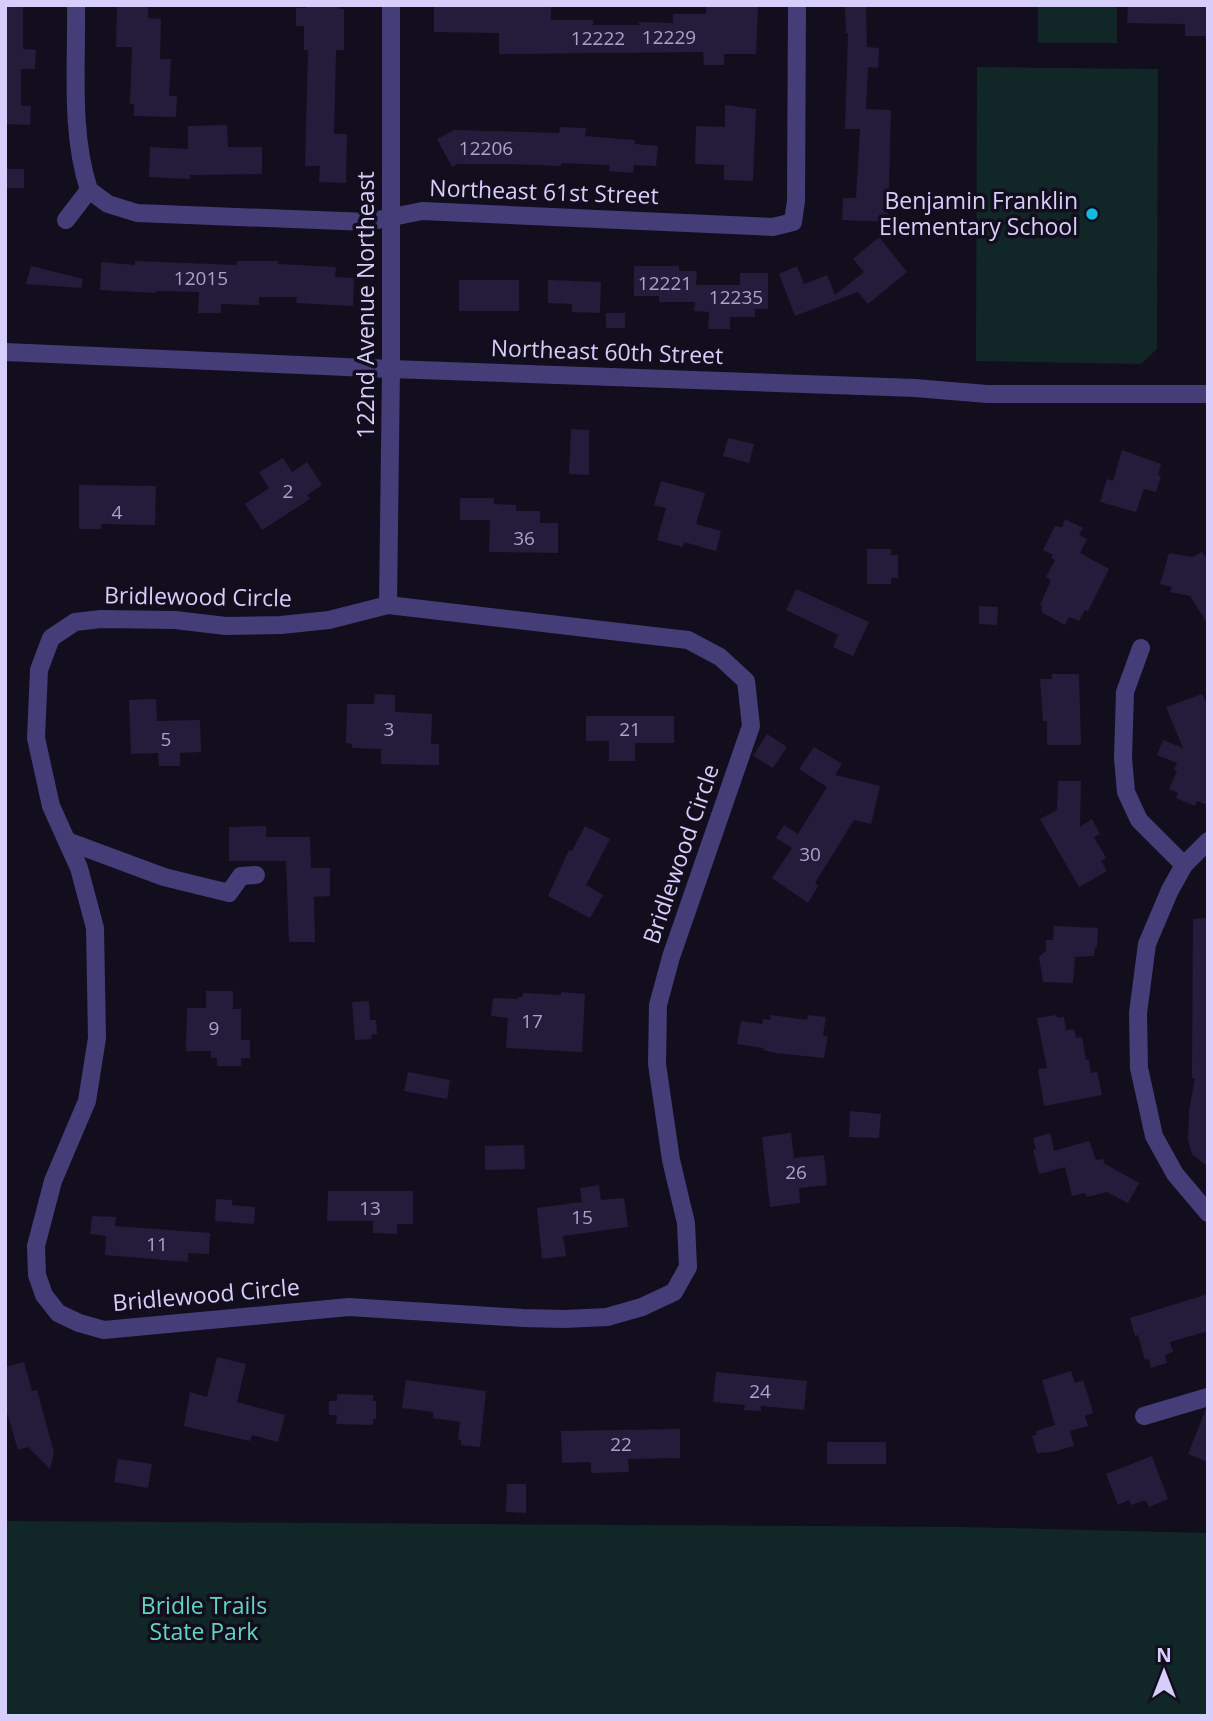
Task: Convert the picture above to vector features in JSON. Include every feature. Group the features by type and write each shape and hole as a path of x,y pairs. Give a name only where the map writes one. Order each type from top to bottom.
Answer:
{"street":[{"path":"66,220 89,190 80,162 77,136 76,5"},
{"name":"122nd Avenue Northeast","path":"388,605 391,5"},
{"name":"Northeast 61st Street","path":"89,190 107,204 137,214 368,222 422,211 774,227 793,222 796,201 797,5"},
{"name":"Northeast 60th Street","path":"5,352 915,388 988,394 1208,394"},
{"name":"Bridlewood Circle","path":"388,605 688,640 720,657 747,681 751,726 671,957 658,1004 657,1064 671,1160 687,1223 688,1267 674,1292 642,1307 607,1317 564,1319 349,1307 104,1330 79,1323 58,1313 44,1295 37,1275 36,1245 53,1181 87,1101 97,1038 94,928 79,868 67,841 51,806 36,738 40,670 51,638 75,622 101,619 175,620 226,626 281,625 330,620 388,605"},
{"path":"1140,648 1125,692 1123,758 1126,792 1139,820 1184,866"},
{"path":"67,841 164,877 229,893 241,876 256,875"},
{"path":"1208,841 1184,866 1170,890 1147,944 1138,1013 1139,1069 1154,1136 1175,1174 1208,1213"},
{"path":"1144,1416 1208,1397"}],"green space":[{"path":"1038,5 1117,5 1117,43 1038,43"},
{"name":"Benjamin Franklin Elementary School","path":"977,67 1158,69 1157,349 1141,364 976,361"},
{"name":"Bridle Trails State Park","path":"5,1521 964,1527 1208,1533 1208,1716 5,1716"}],"building":[{"path":"6,5 23,5 23,49 36,50 35,69 21,69 21,106 31,106 30,125 5,124"},
{"path":"117,5 148,5 148,18 161,19 160,59 171,59 169,96 177,96 176,117 134,116 134,104 130,104 132,47 116,47"},
{"path":"306,5 339,5 339,9 344,9 344,50 336,50 334,134 347,134 346,183 319,182 320,166 305,166 308,50 304,50 304,26 296,26 296,8 306,8"},
{"path":"434,5 551,5 551,20 593,20 593,25 673,23 673,14 706,14 706,6 758,7 756,54 724,54 724,65 704,65 703,52 499,54 499,33 434,32"},
{"path":"845,5 866,5 867,47 879,48 878,68 868,67 866,109 891,110 888,222 842,220 843,198 856,198 860,129 845,129 848,33"},
{"path":"1128,5 1208,5 1208,36 1185,36 1185,24 1127,23"},
{"path":"725,105 756,109 753,181 724,180 724,165 695,164 696,126 725,127"},
{"path":"227,125 228,147 262,147 262,174 190,175 190,179 149,177 150,147 188,149 188,126"},
{"path":"560,127 586,128 585,136 635,140 635,144 658,146 656,166 634,165 633,173 609,171 610,165 561,163 561,166 458,164 452,167 437,139 454,130 559,133"},
{"path":"5,169 24,169 24,188 5,188"},
{"path":"879,237 907,272 868,304 858,292 795,316 779,274 797,266 804,284 827,275 835,295 864,272 853,259"},
{"path":"135,261 237,265 237,261 278,261 278,264 336,267 335,277 354,278 353,306 296,303 297,297 259,297 259,305 221,304 221,313 198,313 199,292 100,290 101,262 135,265"},
{"path":"31,266 83,279 81,288 26,284"},
{"path":"634,266 679,266 679,271 697,271 696,285 740,285 740,273 768,273 768,309 755,309 755,317 730,317 730,329 708,329 709,312 694,311 695,302 659,302 659,296 634,296"},
{"path":"459,280 519,280 519,311 459,311"},
{"path":"548,280 601,282 600,313 572,312 572,304 548,303"},
{"path":"606,313 625,313 625,328 606,328"},
{"path":"571,429 589,430 589,475 569,474"},
{"path":"728,438 754,444 749,463 723,456"},
{"path":"1122,450 1161,464 1158,475 1161,476 1156,492 1144,489 1136,512 1100,502 1107,479 1113,481"},
{"path":"283,458 292,472 307,462 322,485 307,495 310,499 262,530 245,504 269,488 259,472"},
{"path":"661,481 705,493 696,524 721,531 716,551 684,542 683,547 657,540 666,508 654,505"},
{"path":"79,485 156,486 155,525 101,524 101,529 79,529"},
{"path":"460,498 494,498 494,504 516,505 516,511 540,511 540,523 558,523 558,553 489,552 490,520 460,520"},
{"path":"1065,519 1083,528 1079,535 1087,539 1080,553 1109,569 1088,611 1085,610 1079,621 1069,617 1065,625 1043,613 1043,606 1040,605 1051,580 1046,577 1055,560 1051,558 1053,555 1043,550 1055,526 1062,527"},
{"path":"867,549 891,549 891,555 898,555 898,578 891,578 891,584 867,584"},
{"path":"1202,552 1208,561 1208,625 1190,596 1170,592 1172,587 1160,584 1169,553 1193,557"},
{"path":"796,589 869,622 853,656 833,647 838,635 786,610"},
{"path":"979,606 998,607 997,625 979,624"},
{"path":"1052,674 1079,674 1081,745 1047,745 1047,721 1043,721 1040,679 1052,679"},
{"path":"375,694 395,695 395,712 432,714 431,744 439,744 439,765 381,764 381,749 352,748 352,744 346,743 347,704 374,704"},
{"path":"1202,694 1208,707 1208,805 1197,801 1195,806 1176,798 1178,793 1169,789 1177,771 1174,770 1177,763 1157,755 1163,740 1183,748 1166,707"},
{"path":"156,699 157,721 200,720 201,752 180,753 180,766 159,766 158,753 131,754 129,700"},
{"path":"586,716 674,716 674,743 635,743 635,761 609,761 609,741 586,741"},
{"path":"767,734 787,747 773,768 753,756"},
{"path":"814,747 842,764 835,775 880,786 871,824 854,820 815,883 818,886 808,903 772,878 792,848 776,838 784,825 798,834 827,787 799,769"},
{"path":"1058,781 1081,781 1080,827 1092,819 1100,834 1094,837 1106,858 1101,861 1107,871 1079,887 1040,819 1057,810"},
{"path":"266,826 266,837 310,837 311,868 330,868 330,896 314,897 315,942 289,942 286,861 229,861 229,827"},
{"path":"585,826 610,839 586,885 603,895 590,918 548,896 569,850 572,851"},
{"path":"1208,918 1208,1167 1192,1154 1188,1140 1189,1111 1195,1078 1192,1078 1193,919"},
{"path":"1054,926 1098,928 1094,956 1075,957 1073,983 1043,982 1039,957 1046,951 1046,940 1053,940"},
{"path":"206,991 233,991 233,1009 241,1009 241,1040 250,1040 250,1058 241,1058 241,1066 217,1066 217,1058 211,1058 211,1051 186,1051 187,1008 206,1008"},
{"path":"561,992 585,994 582,1052 506,1048 508,1018 491,1016 493,998 518,999 523,997 523,993 561,995"},
{"path":"369,1001 370,1020 376,1020 377,1034 371,1035 372,1039 355,1040 352,1002"},
{"path":"771,1015 807,1020 808,1015 826,1017 823,1036 828,1036 824,1058 776,1053 763,1050 764,1048 737,1044 741,1021 762,1024 763,1019 770,1020"},
{"path":"1057,1015 1057,1018 1064,1017 1066,1030 1074,1029 1076,1038 1082,1037 1086,1060 1089,1060 1091,1073 1097,1072 1102,1095 1044,1106 1038,1069 1047,1068 1037,1018"},
{"path":"408,1072 450,1080 447,1099 404,1091"},
{"path":"850,1111 881,1114 879,1138 849,1137"},
{"path":"791,1133 794,1158 824,1155 827,1185 799,1188 800,1203 770,1207 762,1137"},
{"path":"1050,1133 1054,1151 1089,1141 1096,1160 1103,1159 1105,1164 1139,1183 1128,1203 1107,1192 1087,1197 1085,1193 1072,1196 1065,1167 1039,1174 1033,1138"},
{"path":"524,1145 525,1169 485,1170 485,1146"},
{"path":"599,1185 601,1200 624,1198 628,1227 563,1236 566,1256 542,1259 537,1208 582,1202 580,1188"},
{"path":"328,1191 413,1191 413,1224 397,1224 397,1234 373,1233 373,1221 327,1221"},
{"path":"216,1199 232,1200 232,1205 255,1207 254,1224 215,1221"},
{"path":"92,1216 116,1217 115,1226 210,1233 209,1254 188,1253 188,1262 105,1255 106,1236 90,1234"},
{"path":"1208,1294 1208,1331 1170,1342 1173,1352 1165,1355 1167,1363 1151,1368 1149,1359 1145,1360 1130,1318"},
{"path":"217,1357 246,1364 237,1402 285,1415 278,1442 252,1435 250,1441 184,1426 190,1392 207,1397"},
{"path":"24,1362 32,1391 37,1390 54,1453 50,1469 28,1447 18,1450 5,1406 5,1367"},
{"path":"1071,1371 1075,1383 1083,1380 1090,1402 1093,1413 1085,1416 1088,1426 1070,1431 1074,1446 1037,1453 1032,1436 1037,1434 1036,1431 1055,1425 1042,1380"},
{"path":"716,1372 807,1381 804,1410 761,1406 761,1411 744,1410 745,1405 713,1402"},
{"path":"406,1380 486,1391 480,1447 461,1445 461,1440 458,1440 460,1422 433,1418 433,1412 402,1408"},
{"path":"337,1394 373,1395 373,1401 376,1401 376,1419 373,1419 373,1425 336,1424 337,1415 329,1415 329,1401 337,1401"},
{"path":"1208,1409 1208,1462 1188,1454"},
{"path":"680,1429 680,1458 628,1459 629,1472 591,1473 591,1462 562,1463 561,1431"},
{"path":"827,1442 886,1442 886,1464 827,1464"},
{"path":"1152,1456 1168,1499 1149,1507 1146,1500 1131,1505 1129,1500 1118,1505 1106,1474"},
{"path":"118,1459 152,1464 148,1488 114,1482"},
{"path":"507,1484 526,1484 526,1513 506,1512"}],"place":[{"name":"Benjamin Franklin Elementary School","path":"1092,214"}]}
